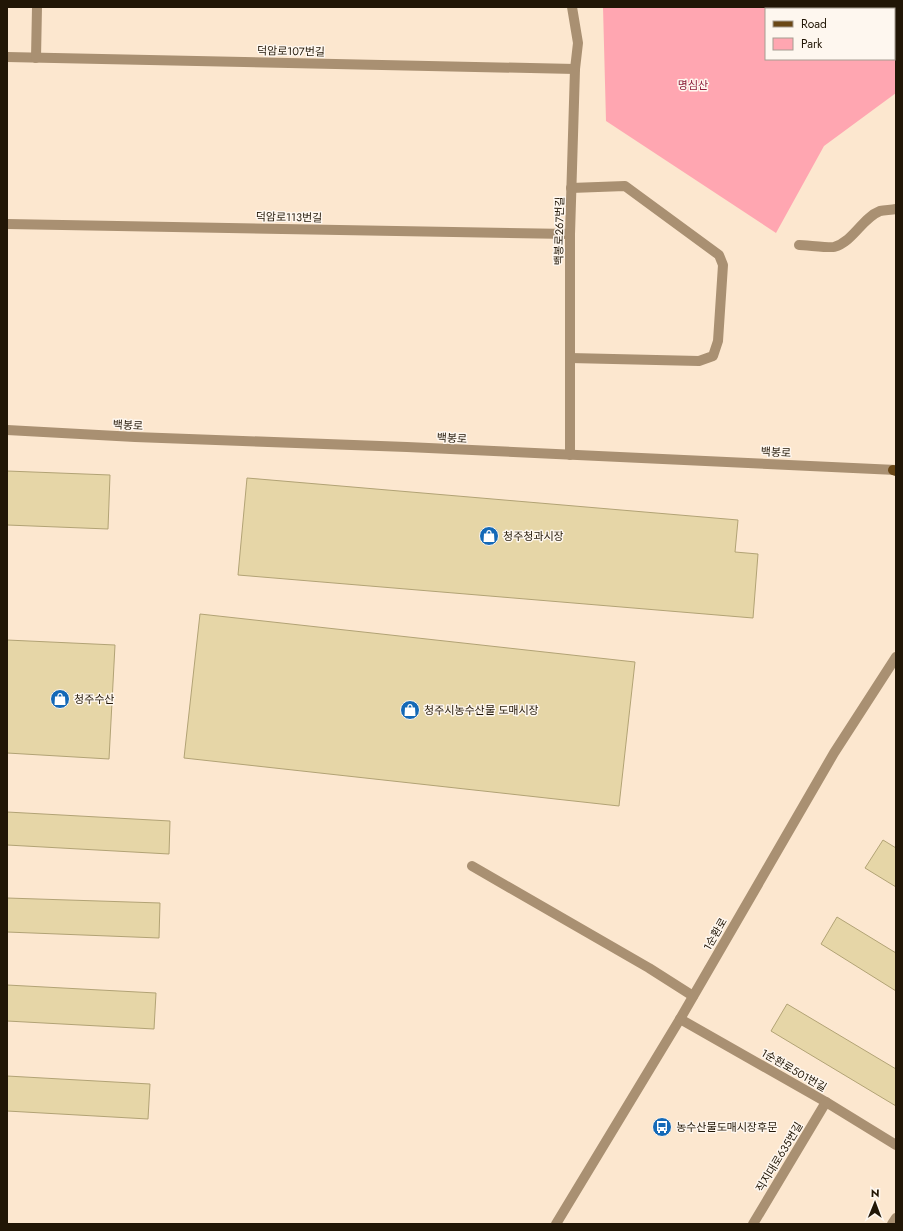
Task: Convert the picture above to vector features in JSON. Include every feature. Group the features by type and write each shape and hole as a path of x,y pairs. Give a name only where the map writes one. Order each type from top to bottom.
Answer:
{"street":[{"path":"36,58 37,7"},
{"name":"백봉로267번길","path":"570,455 570,234 575,69 578,43 572,7"},
{"name":"덕암로107번길","path":"7,57 575,69"},
{"path":"570,358 699,360 713,356 718,341 723,265 719,255 625,186 571,188"},
{"path":"799,245 833,248 857,232 870,217 881,211 896,209"},
{"name":"덕암로113번길","path":"7,224 570,234"},
{"name":"백봉로","path":"7,430 135,438 407,447 895,470"},
{"name":"1순환로","path":"556,1224 680,1019 834,753 896,658"},
{"path":"472,866 642,964 693,996"},
{"name":"1순환로501번길","path":"680,1019 826,1102 896,1145"},
{"name":"직지대로635번길","path":"753,1224 826,1102"},
{"path":"892,1224 896,1218"}],"green space":[{"name":"명심산","path":"603,7 896,7 896,93 824,146 776,233 606,121"}],"building":[{"path":"7,471 110,475 108,529 7,525"},
{"name":"청주청과시장","path":"247,478 738,520 735,552 758,554 753,618 238,575"},
{"name":"청주시농수산물 도매시장","path":"200,614 635,662 619,806 184,758"},
{"name":"청주수산","path":"7,640 115,645 109,759 7,753"},
{"path":"7,812 170,821 169,854 7,845"},
{"path":"883,840 896,848 896,887 865,868"},
{"path":"7,898 160,903 159,938 7,932"},
{"path":"837,917 896,953 896,991 821,944"},
{"path":"7,985 156,993 154,1029 7,1021"},
{"path":"787,1004 896,1069 896,1106 771,1031"},
{"path":"7,1076 150,1084 148,1119 7,1111"}],"place":[{"name":"청주청과시장","path":"489,536"},
{"name":"청주수산","path":"60,699"},
{"name":"청주시농수산물 도매시장","path":"410,710"},
{"name":"농수산물도매시장후문","path":"662,1127"}]}
